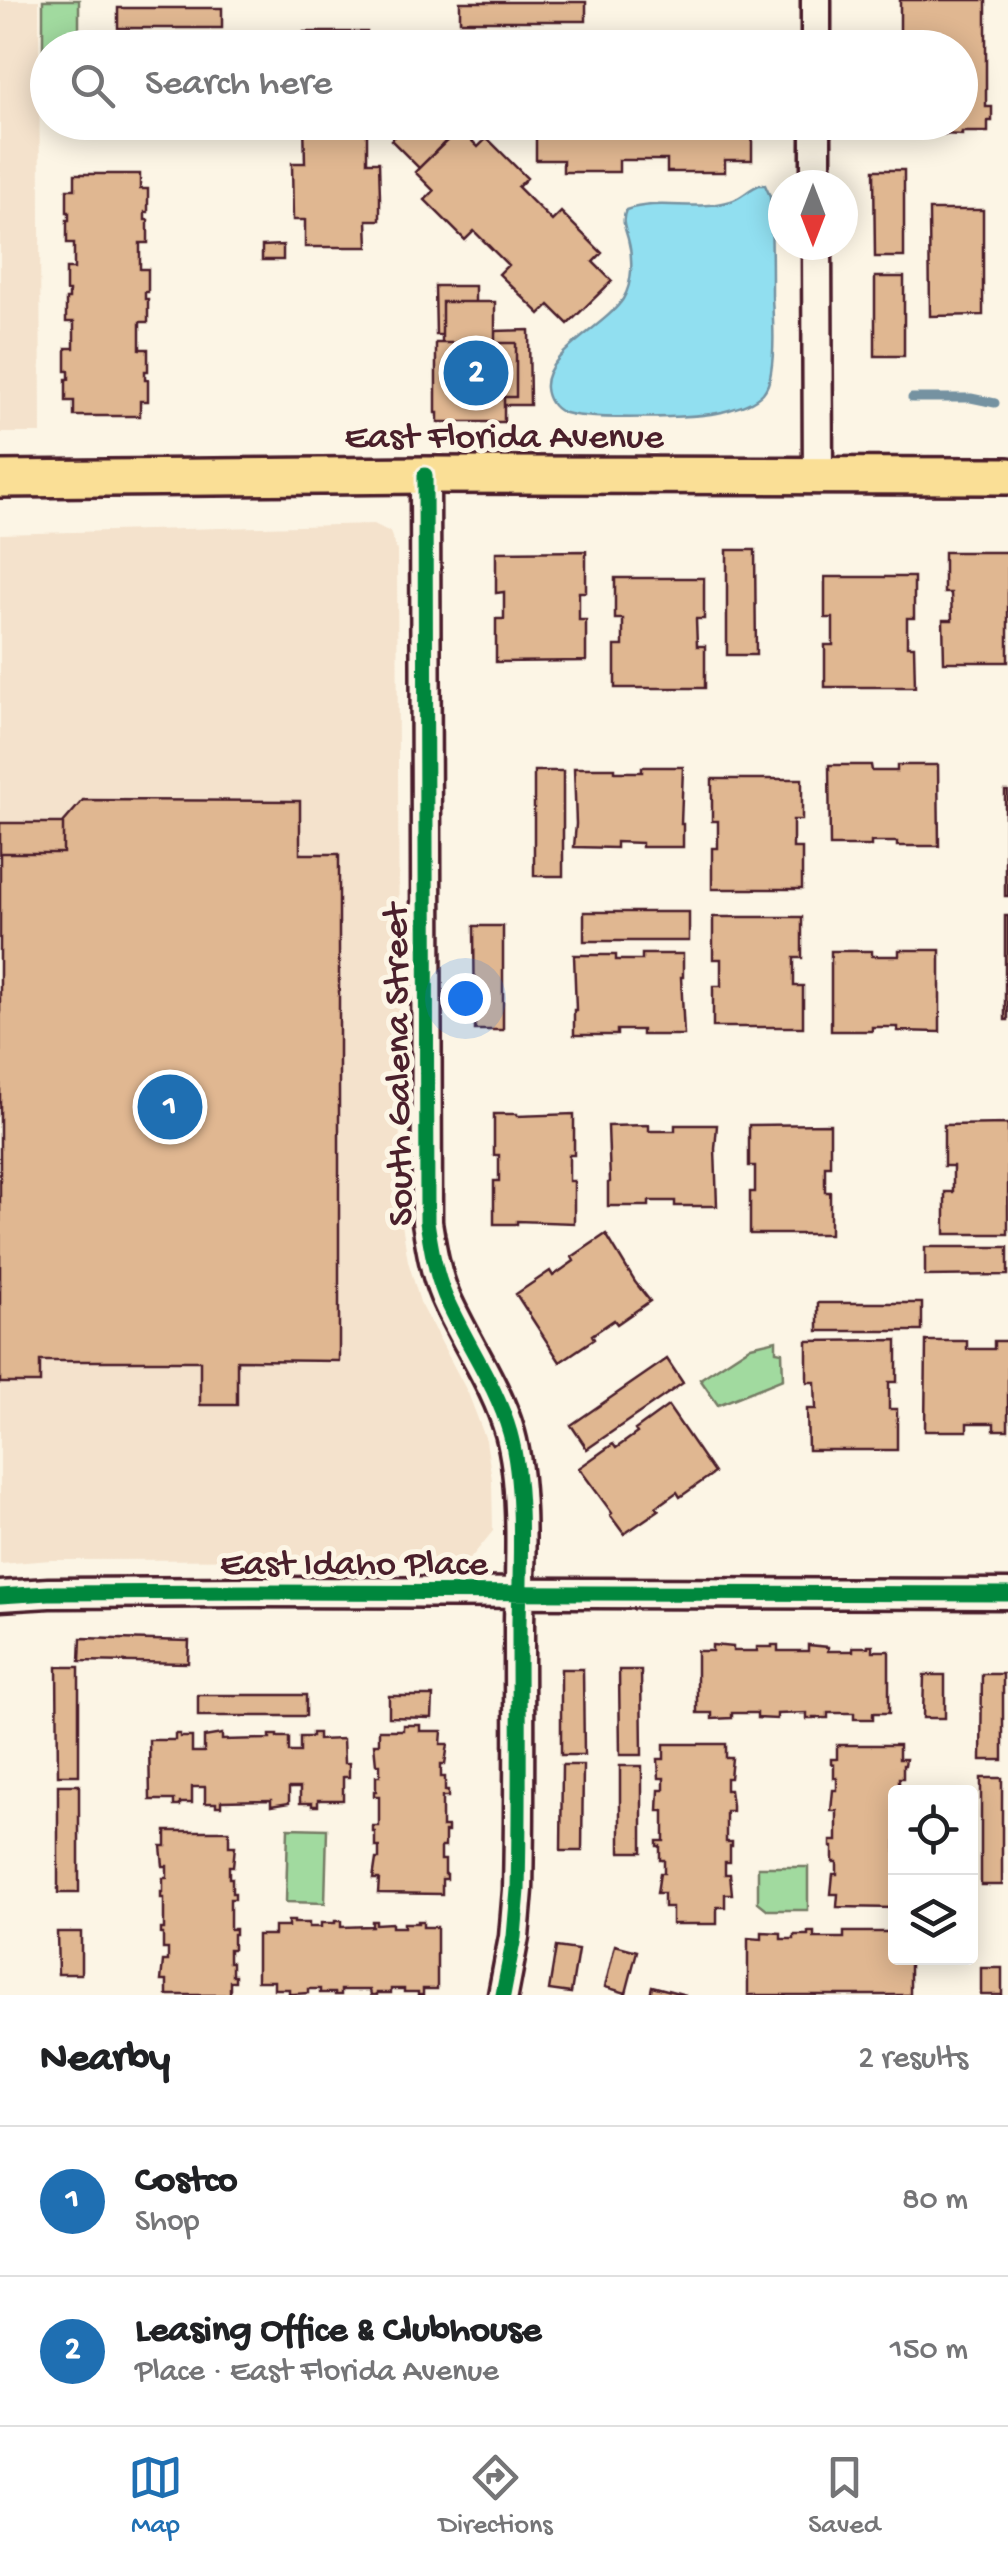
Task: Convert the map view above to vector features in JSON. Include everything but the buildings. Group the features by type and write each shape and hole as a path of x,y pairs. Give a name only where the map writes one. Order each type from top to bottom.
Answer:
{"main road":[{"name":"East Florida Avenue","path":"0,479 1008,476"}],"street":[{"path":"816,0 816,30"},
{"path":"816,140 816,170"},
{"path":"816,260 818,476"},
{"name":"South Galena Street","path":"424,475 427,1222 443,1293 490,1382 510,1434 517,1478 518,1890 503,1995"},
{"name":"East Idaho Place","path":"0,1596 1008,1594"}],"shaded area":[{"path":"0,0 39,0 39,30 30,30 30,140 40,140 41,433 0,433"},
{"path":"374,524 390,532 397,551 402,1224 420,1302 468,1393 486,1440 493,1531 470,1559 51,1560 0,1564 0,534"}],"green space":[{"path":"43,0 79,0 79,30 43,30"},
{"path":"776,1340 776,1351 782,1352 783,1379 718,1405 700,1379 751,1346"},
{"path":"288,1828 327,1829 325,1903 286,1902"},
{"path":"758,1867 808,1867 808,1910 768,1910 758,1902"}],"water":[{"path":"759,185 765,185 768,192 773,353 763,393 733,409 690,416 593,417 556,408 546,388 554,364 626,293 631,262 624,221 626,210 735,200"}],"waterway":[{"path":"912,398 971,398 995,403"}],"cycle path":[{"path":"425,475 427,1222 445,1296 497,1397 510,1433 520,1502 518,1890 503,1995"},
{"path":"0,1596 254,1592 1008,1594"}],"place":[{"name":"Leasing Office & Clubhouse","path":"476,373"},
{"name":"Costco","path":"170,1107"}]}
